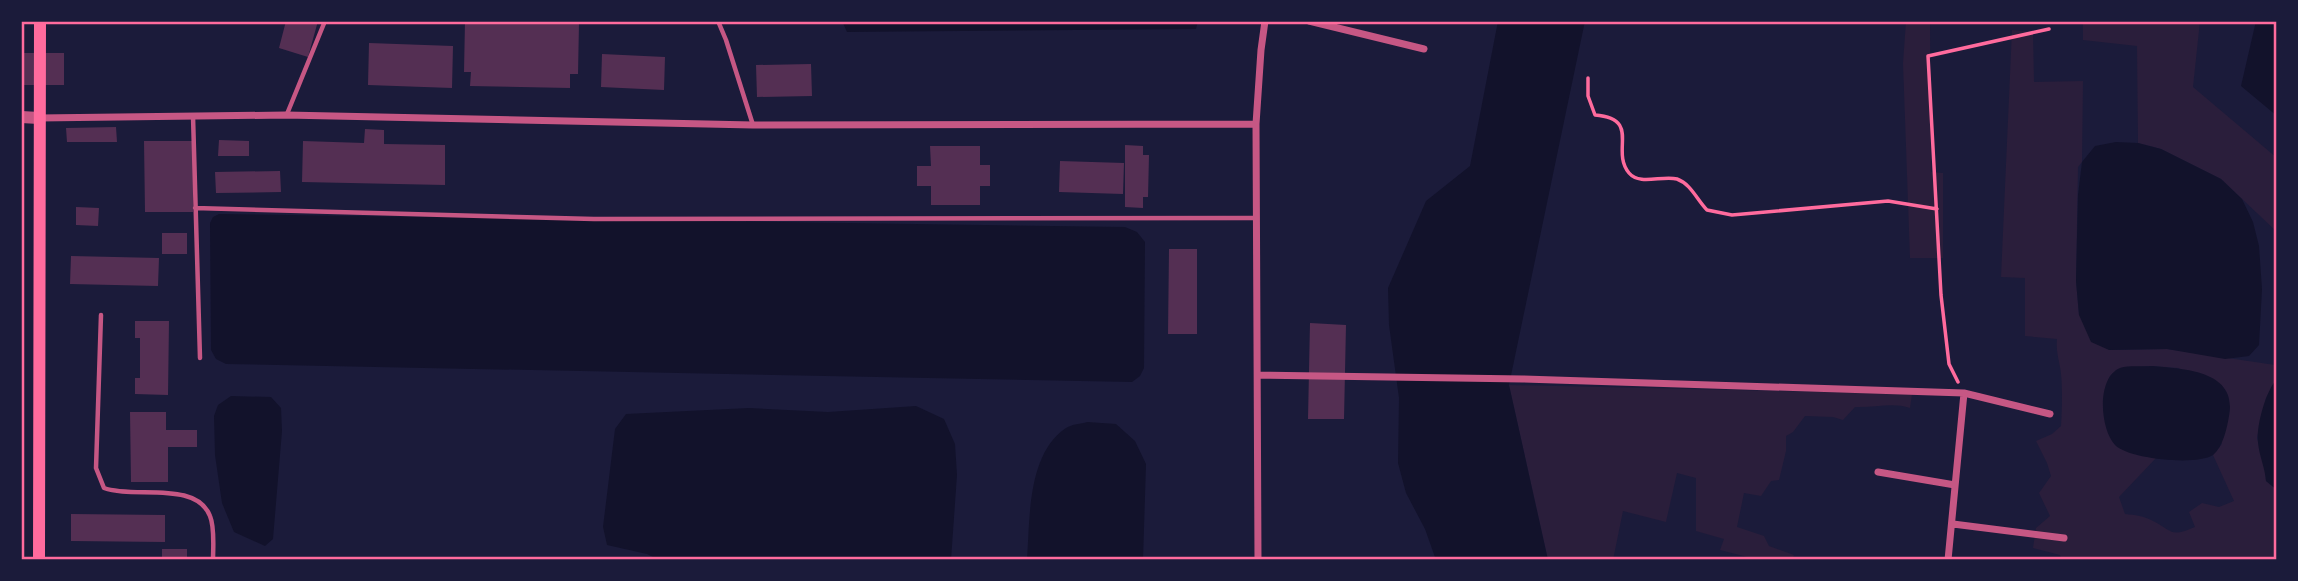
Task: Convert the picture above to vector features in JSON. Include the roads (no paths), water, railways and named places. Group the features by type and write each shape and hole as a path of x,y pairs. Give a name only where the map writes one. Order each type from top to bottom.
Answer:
{"main road":[{"path":"38,560 40,26"}],"street":[{"path":"1258,560 1256,124 1265,21"},
{"path":"1309,21 1424,49"},
{"path":"21,117 286,115 753,125 1256,124"},
{"path":"1258,375 1523,379 1964,393 2050,414"},
{"path":"1948,560 1964,393"},
{"path":"1878,471 1955,485"},
{"path":"1953,524 2064,538"}],"lane":[{"path":"286,115 325,21"},
{"path":"718,21 753,125"},
{"path":"193,116 200,358"},
{"path":"195,208 594,219 1256,218"},
{"path":"101,315 96,468 98,476 104,488 117,492 181,494 205,506 212,519 214,560"}]}
